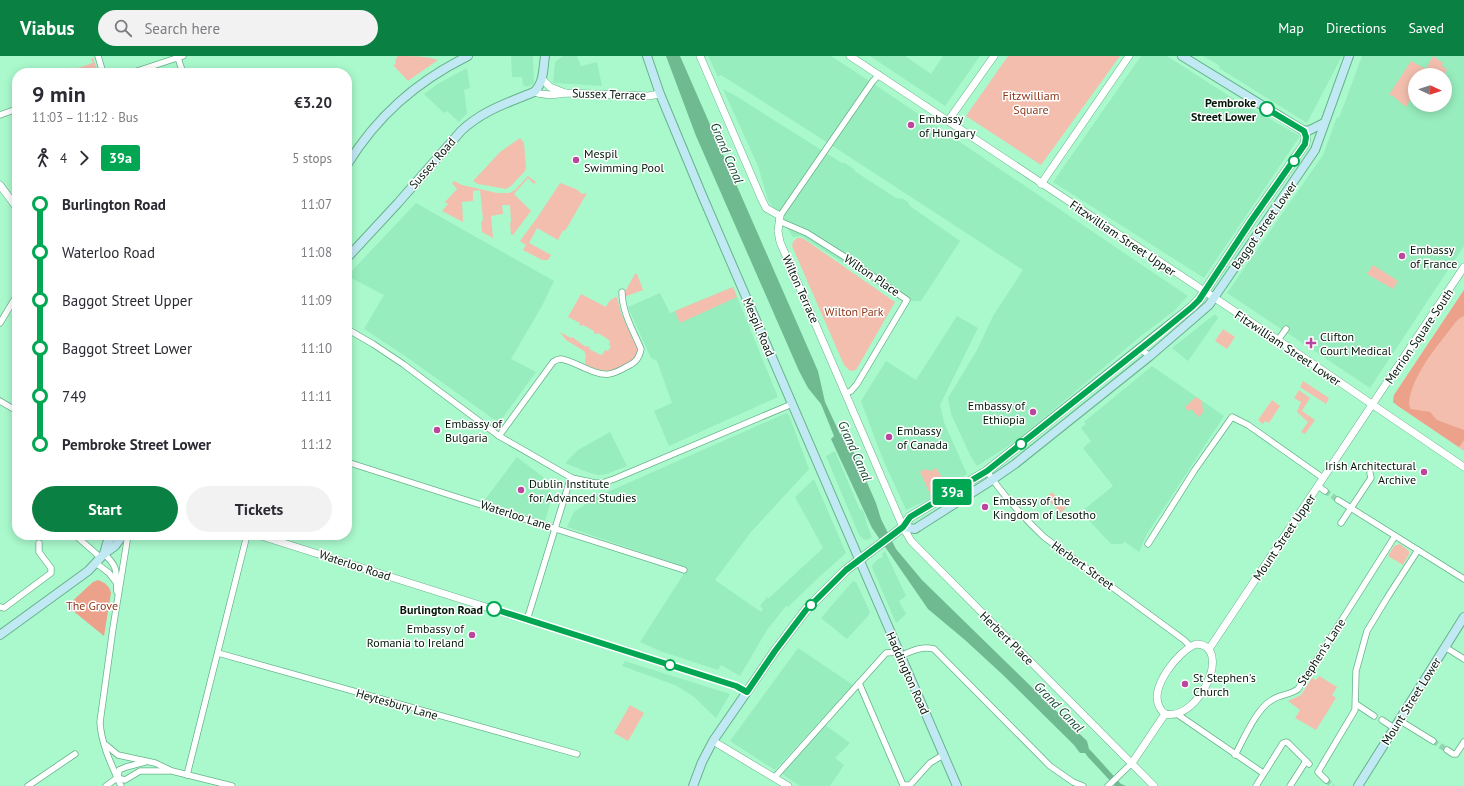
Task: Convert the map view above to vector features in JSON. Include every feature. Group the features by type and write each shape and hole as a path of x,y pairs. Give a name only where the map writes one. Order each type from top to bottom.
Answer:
{"main road":[{"path":"352,158 366,137 385,115 409,92 444,68 468,56"},
{"path":"534,92 539,86 542,78 545,56"},
{"name":"Sussex Terrace","path":"647,56 660,94"},
{"path":"1182,56 1304,131 1310,130 1324,123"},
{"name":"Baggot Street Lower","path":"903,527 915,529 1016,464 1150,356 1204,310 1214,298 1317,146 1349,56"},
{"name":"Sussex Road","path":"352,253 408,192 460,131 472,120 506,102 534,92"},
{"name":"Mespil Road","path":"660,94 792,404 822,470 859,560"},
{"name":"Baggot Street Lower","path":"692,786 713,741 775,651 806,610 846,570 903,527 910,517 987,471 1192,307 1204,292 1305,144 1306,137 1304,131"},
{"path":"1072,403 1081,412"},
{"path":"100,558 109,540"},
{"path":"0,635 68,586 115,546 120,540"},
{"name":"Haddington Road","path":"859,560 957,786"},
{"name":"Mount Street Lower","path":"1358,786 1464,616"}],"street":[{"path":"98,56 102,68"},
{"path":"700,56 762,200 766,208 780,218 879,75"},
{"name":"Fitzwilliam Street Upper","path":"850,56 1204,292"},
{"path":"948,121 994,56"},
{"path":"1041,184 1129,56"},
{"path":"147,68 181,57 182,68"},
{"name":"Sussex Terrace","path":"542,78 550,87 565,93"},
{"name":"Sussex Terrace","path":"534,92 543,95 565,93 648,96 660,94"},
{"path":"0,115 12,111"},
{"path":"0,185 12,201"},
{"name":"Wilton Terrace","path":"780,218 778,231 780,242 903,527"},
{"name":"Wilton Place","path":"780,218 845,256 907,300 857,384 846,394"},
{"name":"Merrion Square South","path":"1372,405 1464,267"},
{"path":"499,436 553,362 557,359 562,359 579,367 604,374 621,370 636,362 640,355 641,349 624,310 622,292"},
{"name":"Fitzwilliam Street Lower","path":"1204,292 1278,340 1464,467"},
{"path":"0,323 12,303"},
{"path":"1278,340 1286,329"},
{"path":"352,332 403,364 499,436 572,478 588,483 602,483 792,404"},
{"path":"1140,349 1150,356"},
{"path":"0,401 12,408"},
{"name":"Mount Street Upper","path":"1209,649 1372,405"},
{"path":"1148,544 1194,470 1232,417 1248,425 1323,478"},
{"name":"Waterloo Lane","path":"352,464 684,570"},
{"name":"Herbert Street","path":"987,471 992,480 1044,537 1184,640 1190,646"},
{"path":"1341,523 1370,478 1370,473"},
{"path":"527,620 572,478"},
{"path":"1318,486 1325,491"},
{"path":"1338,500 1464,579"},
{"name":"Herbert Place","path":"903,527 911,541 1154,786"},
{"name":"Stephen's Lane","path":"1235,755 1263,706 1273,699 1294,692 1298,689 1395,536"},
{"path":"80,540 100,558 116,582"},
{"path":"121,786 104,744 101,729 101,716 127,540"},
{"path":"186,775 246,540"},
{"name":"Waterloo Road","path":"274,540 736,686 747,692"},
{"path":"0,607 4,608 52,572 51,568 39,552 39,543"},
{"path":"1326,780 1318,772 1354,712 1356,706 1356,671 1367,631 1418,550"},
{"path":"100,558 114,564 118,596"},
{"path":"1201,644 1211,651 1213,659 1207,685 1190,706 1176,714 1165,714 1158,705 1159,686 1175,661 1190,646 1201,644"},
{"path":"774,778 886,653 899,654 925,647 934,649 1050,766 1073,782 1083,786"},
{"path":"1445,647 1464,659"},
{"name":"Heytesbury Lane","path":"218,653 577,754"},
{"path":"859,683 903,785 910,784 930,763 943,755"},
{"path":"1356,706 1374,716"},
{"path":"1108,786 1132,763 1165,714"},
{"path":"1176,714 1263,774"},
{"path":"1382,720 1394,728"},
{"path":"1399,720 1433,741"},
{"path":"713,741 788,786"},
{"path":"1256,786 1283,743 1286,742 1307,762 1290,786"},
{"path":"1447,750 1453,754 1456,754 1464,742"},
{"path":"104,744 118,755 150,762 172,771 232,786"},
{"path":"28,786 75,754"},
{"path":"106,786 118,778 119,770 138,763 150,762"},
{"path":"118,778 125,780 140,771 172,771"}],"shaded area":[{"path":"511,56 533,56 534,84 526,87 523,85 522,77 512,77"},
{"path":"563,56 577,56 581,66 597,62 602,86 553,83 555,62"},
{"path":"666,56 680,56 818,371 825,402 840,434 845,435 848,439 876,503 881,519 896,549 922,580 1087,741 1089,749 1121,784 1126,786 1115,786 1085,753 1080,753 1074,745 1002,674 928,609 872,528 831,439 834,436 821,404 808,388 799,371 696,136"},
{"path":"708,56 831,56 1188,296 1174,311 1141,336 1019,439 977,466 970,455 951,414 948,398 977,350 993,316 1023,270 721,75 718,77"},
{"path":"870,56 905,56 931,74 943,56 980,56 945,106"},
{"path":"1141,56 1167,56 1226,94 1300,136 1204,278 1053,182"},
{"path":"1203,56 1342,56 1307,123 1219,68 1220,66"},
{"path":"1362,56 1464,56 1464,246 1370,388 1227,293 1323,155 1337,117 1339,118"},
{"path":"467,68 470,88 464,90 467,113 459,122 447,111 444,113 424,94 439,83"},
{"name":"Wilton Park","path":"723,89 842,163 845,163 896,198 903,199 908,202 910,206 960,241 921,301 910,301 902,296 899,299 801,236 793,237 768,200 758,166"},
{"path":"416,203 554,281 542,306 511,359 536,372 499,423 405,356 364,329 384,295 352,279 352,271"},
{"path":"733,287 778,397 669,446 654,411 672,403 657,361 651,358 628,307 660,293 670,313"},
{"path":"1215,314 1218,318 1188,361 1172,348"},
{"path":"957,316 978,328 940,405 944,422 967,474 932,498 906,510 882,457 861,401 886,361 916,380"},
{"path":"1152,366 1224,416 1147,534 1139,552 1125,542 1122,544 1111,544 1081,512 1113,486 1083,448 1091,441 1081,428 1086,424 1084,422"},
{"path":"786,413 789,415 809,469 751,532 715,580 761,612 763,609 760,606 767,597 769,598 823,548 795,497 814,479 846,553 788,607 786,606 767,630 740,676 721,665 718,670 660,651 640,642 683,575 682,566 567,527 574,512 594,498"},
{"path":"610,432 627,466 607,474 598,475 565,463 578,450"},
{"path":"835,451 860,510 862,509 866,519 872,537 867,540 863,539 859,535 826,456"},
{"name":"Dublin Institute for Advanced Studies","path":"517,457 543,477 549,486 551,501 545,521 484,501"},
{"path":"885,551 906,596 899,601 906,614 896,623 872,567 878,559 883,557 882,554"},
{"path":"853,581 856,582 870,612 847,639 821,618"},
{"path":"798,648 853,685 775,770 730,741"},
{"path":"625,661 730,694 716,718 693,696 675,685 622,666"},
{"path":"825,725 850,743 835,758 844,765 830,786 800,786 782,774"}],"green space":[{"path":"398,56 424,57 438,60 408,81 393,65 396,64 395,60"},
{"name":"Fitzwilliam Square","path":"1008,56 1120,56 1041,165 966,116"},
{"path":"1433,56 1443,63 1442,65 1445,68 1427,68"},
{"path":"93,58 96,68 78,68 93,63 91,59"},
{"path":"1411,61 1424,68 1408,68 1408,104 1406,107 1393,96 1389,95"},
{"path":"520,138 524,143 526,167 525,171 511,186 506,189 478,184 473,181 500,152"},
{"path":"528,176 536,182 534,184 528,178 514,194 531,211 513,235 511,235 510,205 502,205 503,214 491,216 493,238 482,232 481,222 483,220 480,190 473,191 473,201 462,202 463,222 442,211 448,204 445,202 457,189 452,183 454,181 462,185 497,193 509,193 515,190"},
{"path":"560,183 576,189 582,194 587,193 565,231 563,230 558,240 537,228 529,243 551,255 548,260 542,260 523,250 526,245 520,241"},
{"name":"Wilton Park","path":"797,238 802,238 807,241 895,302 856,370 850,371 844,365 792,246 793,242"},
{"path":"1373,265 1398,281 1393,289 1367,274"},
{"path":"635,274 637,274 643,290 624,297 623,295"},
{"path":"733,287 737,297 680,323 675,311"},
{"path":"1464,290 1464,451 1393,402 1394,395"},
{"path":"1464,290 1464,316 1453,325 1433,351 1413,387 1409,405 1411,409 1430,412 1437,420 1464,430 1464,440 1459,447 1393,402 1394,395"},
{"path":"581,294 606,307 611,300 617,297 621,313 638,350 632,361 611,371 599,370 586,365 586,355 584,351 566,340 560,332 571,338 572,337 586,347 590,347 589,349 601,355 605,350 608,351 611,346 609,345 609,340 598,333 594,333 594,331 583,325 579,325 580,323 568,317"},
{"path":"1223,329 1235,337 1227,349 1215,341"},
{"path":"1303,381 1329,398 1326,404 1300,387"},
{"path":"1299,390 1310,398 1302,411 1315,420 1305,434 1301,432 1308,422 1297,412 1301,402 1294,398"},
{"path":"1196,397 1202,401 1203,412 1199,417 1191,409 1188,411 1185,407"},
{"path":"1272,400 1280,406 1269,423 1265,421 1263,424 1258,420"},
{"path":"936,468 948,487 932,498 920,472 924,469 931,471"},
{"path":"1052,492 1066,508 1061,513 1046,498"},
{"path":"1400,544 1409,551 1403,565 1388,556 1394,546"},
{"name":"The Grove","path":"98,580 103,582 109,588 111,593 104,636 67,606 93,582"},
{"path":"1319,676 1337,687 1332,695 1336,698 1316,730 1295,718 1300,710 1288,701 1301,695 1312,678 1316,680"},
{"path":"630,705 644,713 628,741 614,733"}],"tunnel":[{"path":"1325,491 1338,500"},
{"path":"1433,741 1447,750"},
{"path":"1326,780 1333,786"}],"bus line":[{"name":"39a","path":"494,609 736,686 747,692 775,651 806,610 846,570 903,527 910,517 987,471 1159,334 1199,300 1251,221 1305,144 1306,137 1304,131 1267,109"}],"place":[{"name":"Pembroke Street Lower","path":"1267,109"},
{"name":"Embassy of Hungary","path":"911,125"},
{"name":"Mespil Swimming Pool","path":"576,160"},
{"name":"Embassy of France","path":"1402,256"},
{"name":"Clifton Court Medical","path":"1311,343"},
{"name":"Embassy of Ethiopia","path":"1033,412"},
{"name":"Embassy of Bulgaria","path":"437,430"},
{"name":"Embassy of Canada","path":"889,437"},
{"name":"Irish Architectural Archive","path":"1424,472"},
{"name":"Dublin Institute for Advanced Studies","path":"521,490"},
{"name":"Embassy of the Kingdom of Lesotho","path":"985,507"},
{"name":"Burlington Road","path":"494,609"},
{"name":"Embassy of Romania to Ireland","path":"472,635"},
{"name":"St Stephen's Church","path":"1185,684"}],"water label":[{"name":"Grand Canal","path":"727,153"},
{"name":"Grand Canal","path":"855,451"},
{"name":"Grand Canal","path":"1059,707"}]}
